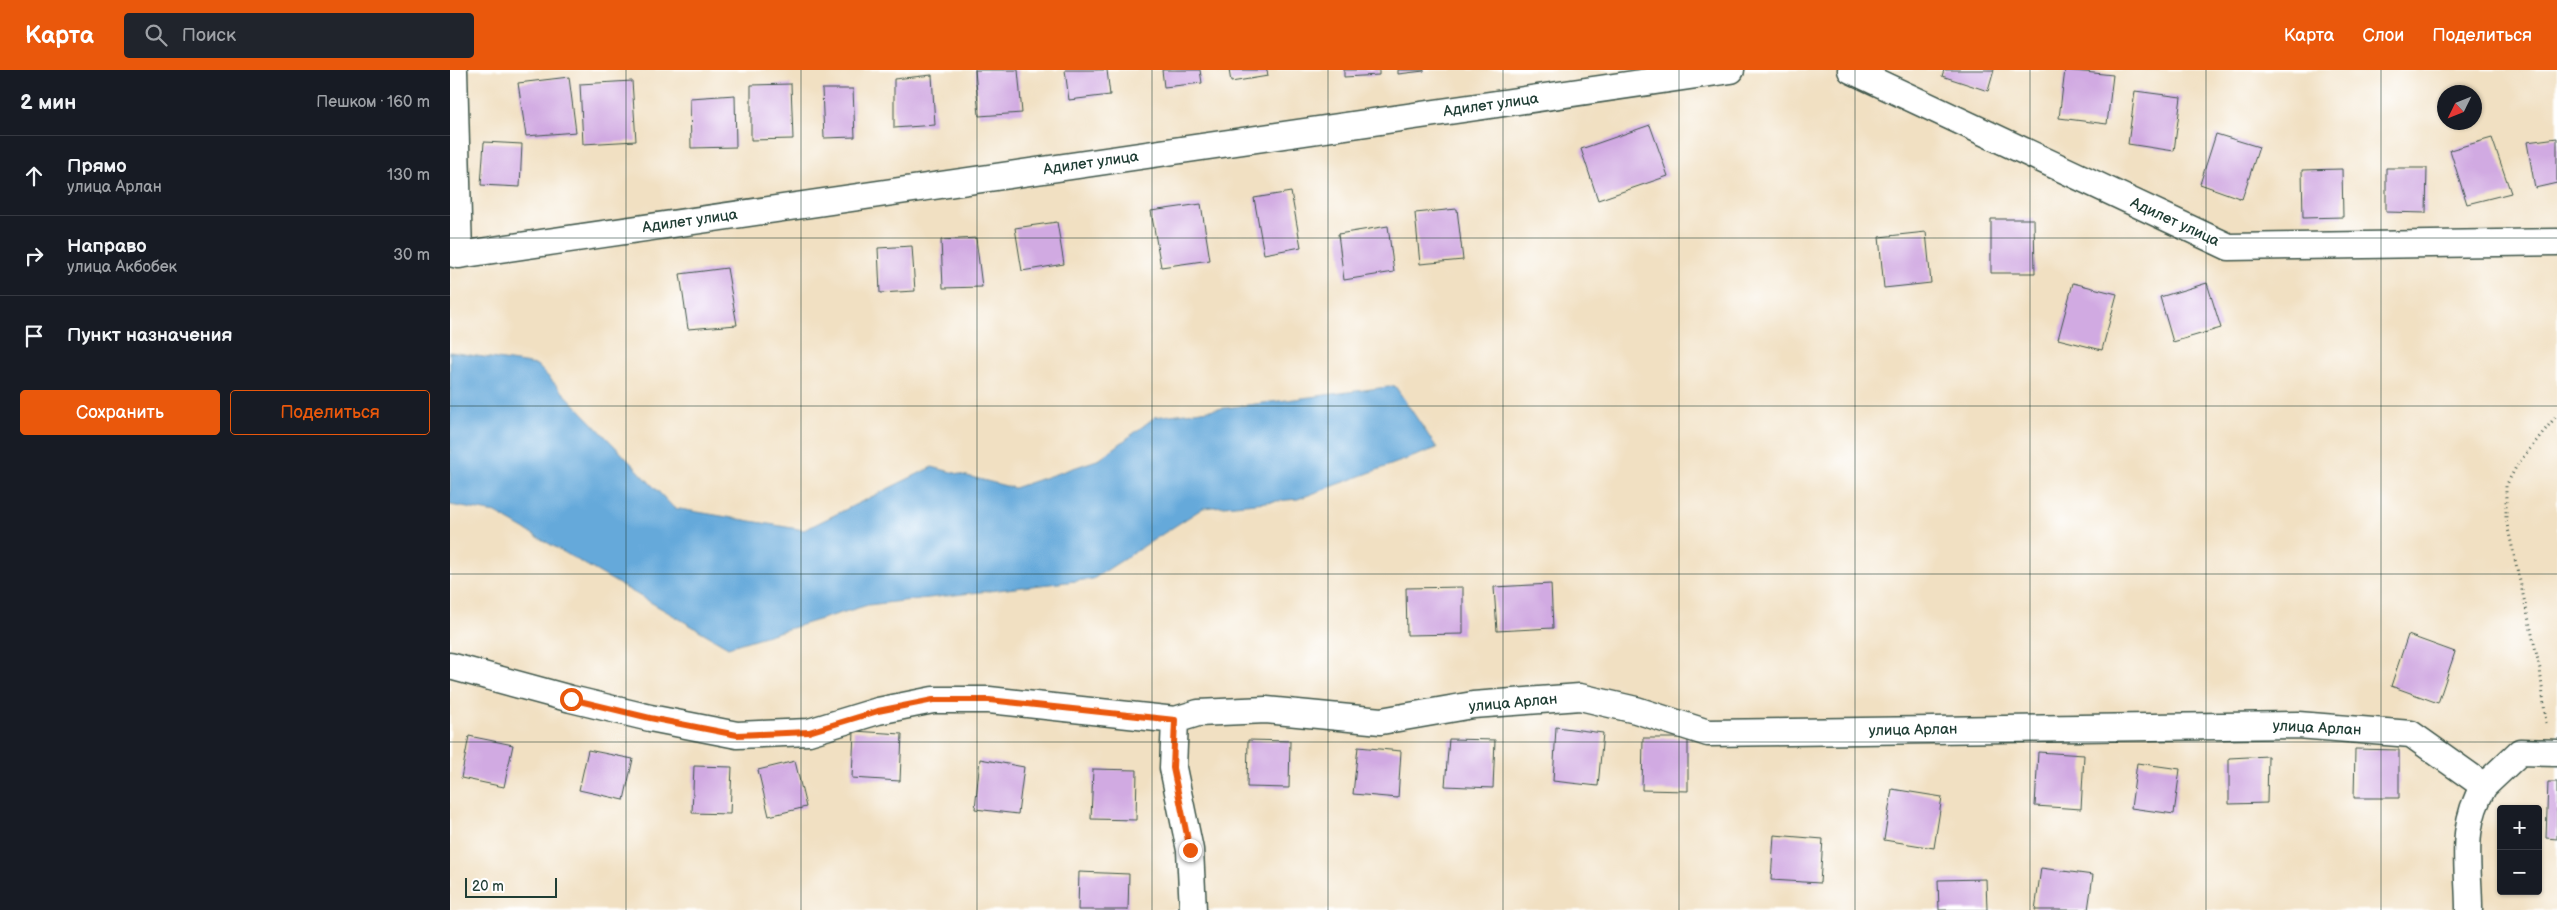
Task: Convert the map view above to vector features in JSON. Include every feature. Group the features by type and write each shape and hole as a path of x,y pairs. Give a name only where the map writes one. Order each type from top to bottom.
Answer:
{"street":[{"path":"454,70 454,254"},
{"name":"Адилет улица","path":"454,254 1731,70"},
{"name":"Адилет улица","path":"1851,70 2229,248 2557,242"},
{"name":"улица Арлан","path":"450,666 588,704 737,735 809,732 878,711 933,700 989,700 1175,720 1198,713 1266,710 1381,721 1473,706 1580,697 1636,710 1708,733 2298,726 2411,734 2484,786"},
{"path":"1175,720 1173,768 1190,850 1193,910"},
{"path":"2469,910 2465,851 2474,803 2484,786 2520,752 2553,752"}],"path":[{"path":"2553,752 2540,669 2506,520 2506,486 2517,464 2557,415"}],"water":[{"path":"450,352 537,365 674,508 804,530 932,467 1014,488 1100,459 1155,417 1395,386 1437,448 1298,499 1203,508 1093,579 868,605 728,647 496,513 450,505"}],"building":[{"path":"975,70 1018,70 1022,113 979,116"},
{"path":"1065,70 1107,70 1110,95 1069,100"},
{"path":"1162,70 1200,70 1202,83 1164,87"},
{"path":"1229,70 1267,70 1268,76 1231,82"},
{"path":"1344,70 1379,70 1379,75 1344,77"},
{"path":"1398,70 1424,70 1424,71 1398,74"},
{"path":"1944,70 1994,70 1988,91 1942,76"},
{"path":"2065,70 2113,75 2107,124 2059,118"},
{"path":"932,75 935,125 894,128 894,79"},
{"path":"569,77 576,132 526,136 518,83"},
{"path":"632,81 636,141 583,144 580,84"},
{"path":"791,84 793,139 751,140 751,85"},
{"path":"822,89 853,89 855,137 824,138"},
{"path":"2135,91 2181,97 2174,151 2128,144"},
{"path":"735,95 736,147 691,148 690,98"},
{"path":"1650,125 1668,176 1598,200 1581,149"},
{"path":"2216,134 2259,147 2242,199 2200,184"},
{"path":"2492,138 2511,193 2467,204 2450,150"},
{"path":"2557,138 2557,183 2535,188 2527,142"},
{"path":"484,142 522,144 520,187 481,185"},
{"path":"2386,168 2427,168 2426,213 2386,212"},
{"path":"2342,169 2343,217 2303,218 2302,170"},
{"path":"1291,192 1301,247 1264,254 1254,198"},
{"path":"1201,204 1210,260 1161,267 1151,211"},
{"path":"1457,209 1463,260 1420,264 1415,213"},
{"path":"1991,219 2034,219 2035,273 1991,273"},
{"path":"1057,222 1064,264 1022,271 1015,228"},
{"path":"1388,226 1394,272 1344,280 1338,234"},
{"path":"1926,232 1931,283 1884,288 1879,237"},
{"path":"976,238 982,287 943,288 941,240"},
{"path":"912,246 915,291 880,293 878,248"},
{"path":"727,268 737,325 688,329 680,274"},
{"path":"2073,283 2117,294 2102,350 2058,339"},
{"path":"2207,283 2221,328 2173,342 2160,297"},
{"path":"1551,584 1553,628 1497,631 1494,587"},
{"path":"1463,587 1463,634 1407,635 1406,588"},
{"path":"2408,635 2455,652 2438,703 2391,686"},
{"path":"1556,727 1603,733 1598,786 1553,781"},
{"path":"854,731 902,734 900,781 852,778"},
{"path":"469,736 513,745 504,787 461,778"},
{"path":"1643,738 1688,738 1688,791 1642,790"},
{"path":"1449,739 1495,740 1493,788 1445,786"},
{"path":"1248,740 1290,741 1289,788 1247,787"},
{"path":"1358,747 1401,751 1398,798 1353,794"},
{"path":"2355,749 2399,750 2399,798 2354,798"},
{"path":"588,750 633,759 624,800 579,790"},
{"path":"2038,752 2084,755 2081,809 2035,806"},
{"path":"2268,756 2267,803 2229,804 2229,758"},
{"path":"980,759 1024,767 1018,814 975,809"},
{"path":"795,761 806,807 769,816 758,770"},
{"path":"2137,763 2180,769 2174,814 2131,808"},
{"path":"694,766 732,767 730,814 692,813"},
{"path":"1093,769 1137,770 1136,820 1091,819"},
{"path":"2548,782 2557,782 2557,839 2546,838"},
{"path":"1892,789 1942,797 1934,848 1884,840"},
{"path":"1774,835 1823,839 1820,883 1771,880"},
{"path":"2041,868 2093,875 2088,910 2035,910"},
{"path":"1079,872 1129,874 1128,910 1078,910"},
{"path":"1986,879 1987,910 1939,910 1938,880"}],"route":[{"path":"571,699 650,718 737,735 809,732 878,711 933,700 989,700 1175,720 1173,768 1190,850"}]}
